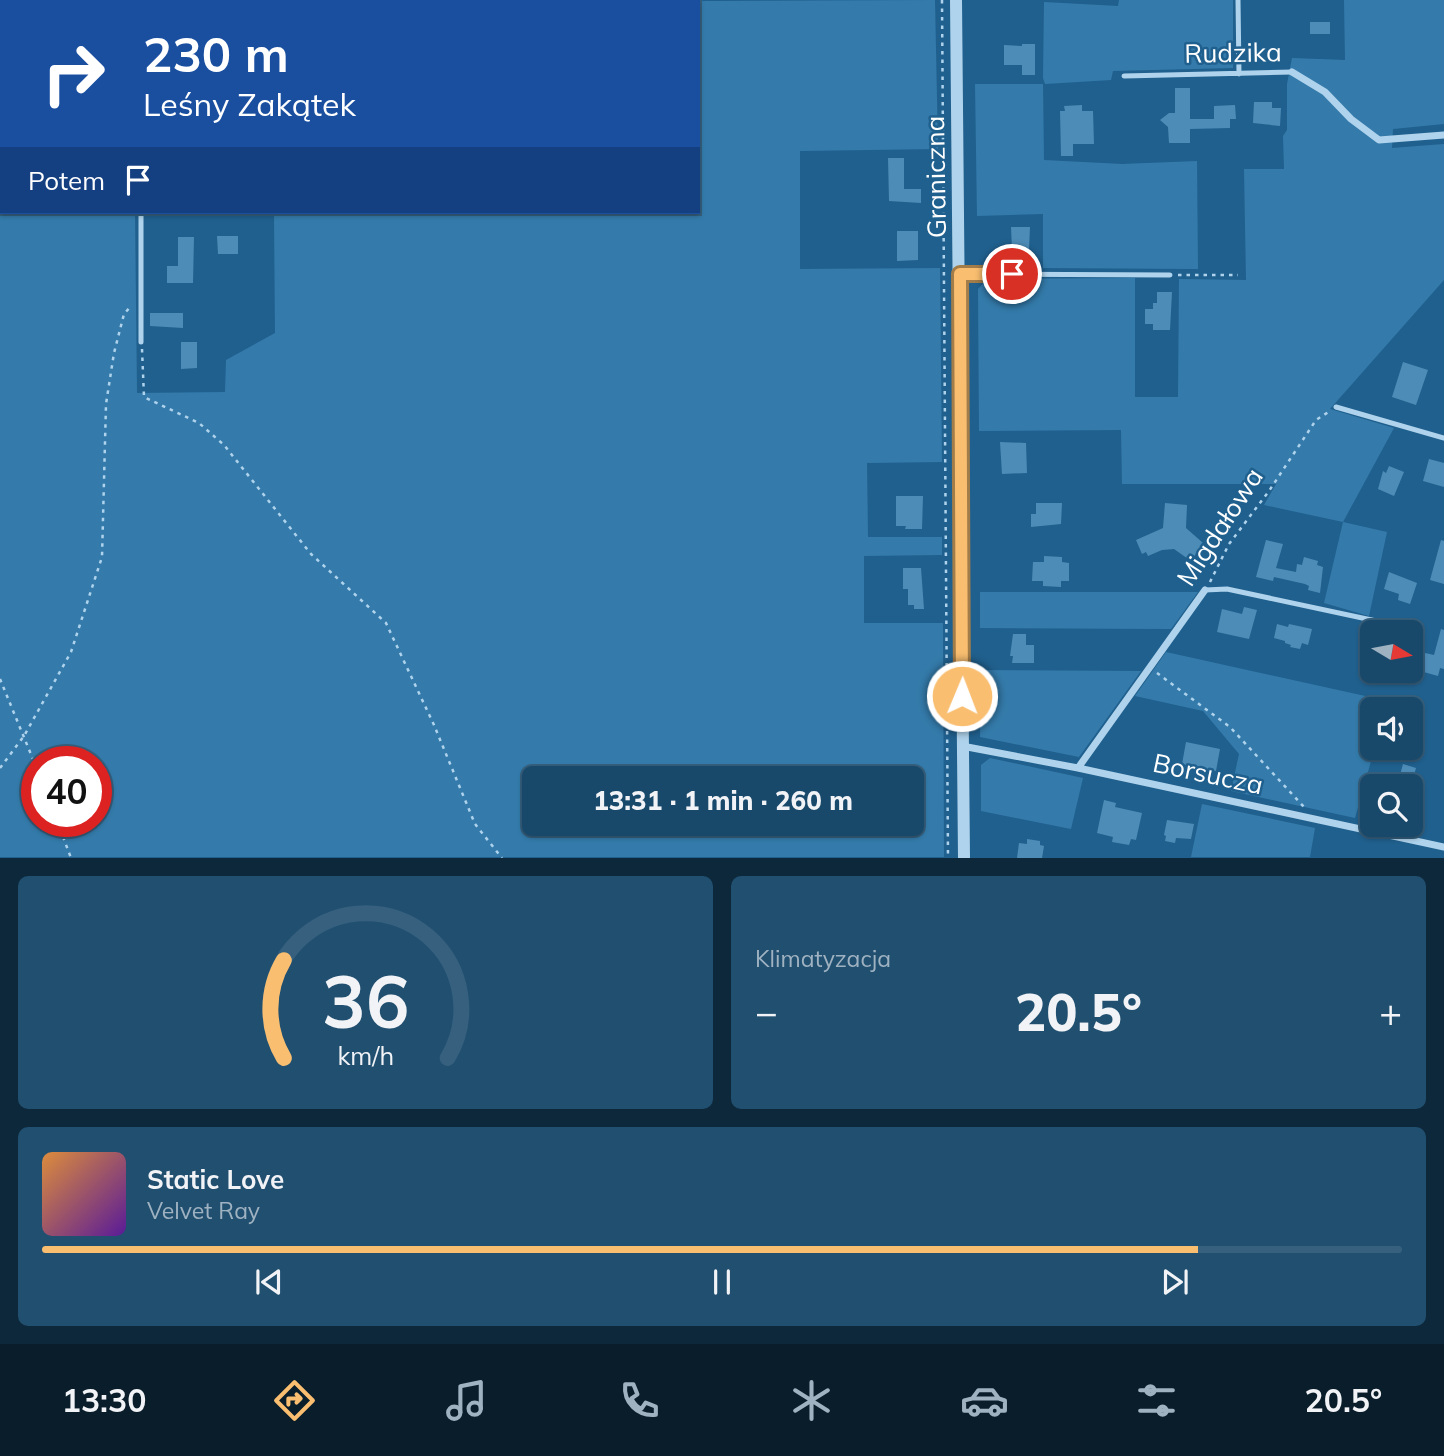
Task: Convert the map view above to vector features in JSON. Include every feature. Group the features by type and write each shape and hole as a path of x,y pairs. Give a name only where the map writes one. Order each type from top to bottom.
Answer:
{"street":[{"name":"Graniczna","path":"956,0 964,858"},
{"name":"Rudzika","path":"1292,72 1325,92 1351,118 1379,140 1444,135"},
{"name":"Migdałowa","path":"1078,768 1205,590"},
{"name":"Borsucza","path":"962,746 1078,768 1444,847"}],"lane":[{"path":"1238,0 1238,74"},
{"name":"Rudzika","path":"1124,76 1292,72"},
{"path":"141,214 141,342"},
{"path":"960,274 1170,275"},
{"path":"1336,407 1444,438"},
{"path":"1205,590 1227,589 1372,620"}],"path":[{"path":"942,0 948,858"},
{"path":"1170,275 1238,275"},
{"path":"0,768 24,736 71,652 102,557 106,404 114,353 124,314 141,296"},
{"path":"141,342 144,397 199,424 224,445 311,554 386,623 434,725 475,824 502,858"},
{"name":"Migdałowa","path":"1205,590 1228,544 1269,491 1316,420 1336,407"},
{"path":"1148,667 1230,727 1314,818"},
{"path":"0,679 28,746"},
{"path":"63,837 71,858"}],"shaded area":[{"path":"935,0 938,149 800,151 800,269 940,268 942,462 867,463 868,537 942,537 942,555 864,556 864,623 943,623 944,857 0,857 0,214 135,214 137,393 225,392 226,360 275,333 274,214 700,214 700,1"},
{"path":"1119,0 1233,0 1233,68 1113,71 1111,80 1045,84 1044,2 1118,6"},
{"path":"1344,0 1444,0 1444,124 1393,129 1392,148 1444,144 1444,280 1330,409 1394,428 1343,522 1264,505 1276,484 1122,484 1121,430 979,431 978,289 987,279 1135,278 1135,397 1178,397 1179,279 1246,280 1244,169 1284,169 1283,136 1287,130 1287,84 1292,58 1345,60"},
{"path":"975,84 1043,84 1044,160 1122,164 1197,161 1198,269 1043,268 1043,214 977,216"},
{"path":"1343,522 1387,532 1369,616 1324,603"},
{"path":"980,592 1198,592 1171,629 980,628"},
{"path":"1166,652 1370,697 1360,697 1360,760 1371,760 1367,774 1360,774 1360,800 1355,818 1231,791 1239,754 1203,711 1135,696"},
{"path":"981,670 1141,671 1079,757 980,737"},
{"path":"990,758 1083,778 1071,829 981,811 981,765"},
{"path":"1202,804 1315,828 1310,857 1191,857"}],"building":[{"path":"1310,22 1330,22 1330,34 1310,34"},
{"path":"1035,44 1035,75 1022,75 1022,65 1004,65 1004,45"},
{"path":"1175,88 1190,88 1190,119 1214,119 1214,106 1235,105 1236,119 1230,119 1230,128 1190,129 1190,143 1169,143 1168,127 1160,120 1169,113 1175,113"},
{"path":"1254,102 1272,102 1272,108 1281,108 1280,126 1253,123"},
{"path":"1082,105 1082,111 1093,111 1094,144 1073,144 1073,156 1061,156 1060,111 1065,111 1064,106"},
{"path":"888,158 904,158 904,189 921,189 921,203 889,201"},
{"path":"1011,227 1030,227 1029,250 1012,250"},
{"path":"897,231 918,231 918,260 897,261"},
{"path":"217,236 238,236 238,254 218,254"},
{"path":"178,237 194,237 193,283 167,283 167,266 178,266"},
{"path":"1157,292 1172,292 1170,330 1153,330 1153,324 1145,324 1145,309 1153,309 1153,303 1157,303"},
{"path":"150,313 183,313 183,328 150,326"},
{"path":"181,342 197,342 197,368 181,369"},
{"path":"1403,362 1428,370 1416,405 1392,397"},
{"path":"1000,442 1026,443 1027,473 1002,474"},
{"path":"1429,459 1444,463 1444,487 1423,481"},
{"path":"1389,466 1404,472 1394,496 1378,489 1383,471 1386,473"},
{"path":"896,496 923,496 922,529 896,526"},
{"path":"1036,503 1062,503 1061,524 1031,527 1031,514 1036,514"},
{"path":"1165,503 1187,505 1186,528 1203,543 1191,561 1174,549 1162,550 1148,556 1146,552 1142,554 1136,540 1163,528"},
{"path":"1266,540 1283,544 1276,568 1296,572 1297,564 1302,565 1304,557 1318,561 1317,565 1323,567 1320,593 1308,590 1309,586 1305,584 1274,577 1273,581 1256,577"},
{"path":"1441,540 1444,541 1444,584 1430,580"},
{"path":"1044,556 1062,557 1062,562 1069,563 1069,581 1061,581 1061,587 1043,586 1043,581 1032,581 1033,562 1044,562"},
{"path":"903,568 921,568 924,609 914,609 914,605 908,605 908,589 903,589"},
{"path":"1389,572 1417,583 1410,604 1398,600 1399,594 1384,589"},
{"path":"1244,607 1257,610 1249,639 1217,632 1222,609 1242,614"},
{"path":"1277,624 1312,629 1308,645 1302,643 1300,649 1290,647 1285,641 1274,638"},
{"path":"1441,629 1444,630 1444,669 1440,668 1438,676 1423,672 1425,653 1434,655"},
{"path":"1013,634 1026,634 1026,645 1034,645 1034,663 1012,663 1013,656 1010,656"},
{"path":"1186,742 1220,749 1216,771 1182,764"},
{"path":"1403,764 1416,768 1414,774 1400,774"},
{"path":"1104,800 1116,803 1115,807 1142,813 1136,840 1131,839 1129,845 1112,842 1113,837 1097,833"},
{"path":"1167,820 1194,824 1191,839 1176,838 1175,843 1165,841"},
{"path":"1027,839 1040,841 1040,845 1044,846 1042,858 1017,858 1019,843 1027,844"}],"route":[{"path":"962,696 960,274 1012,274"}]}
